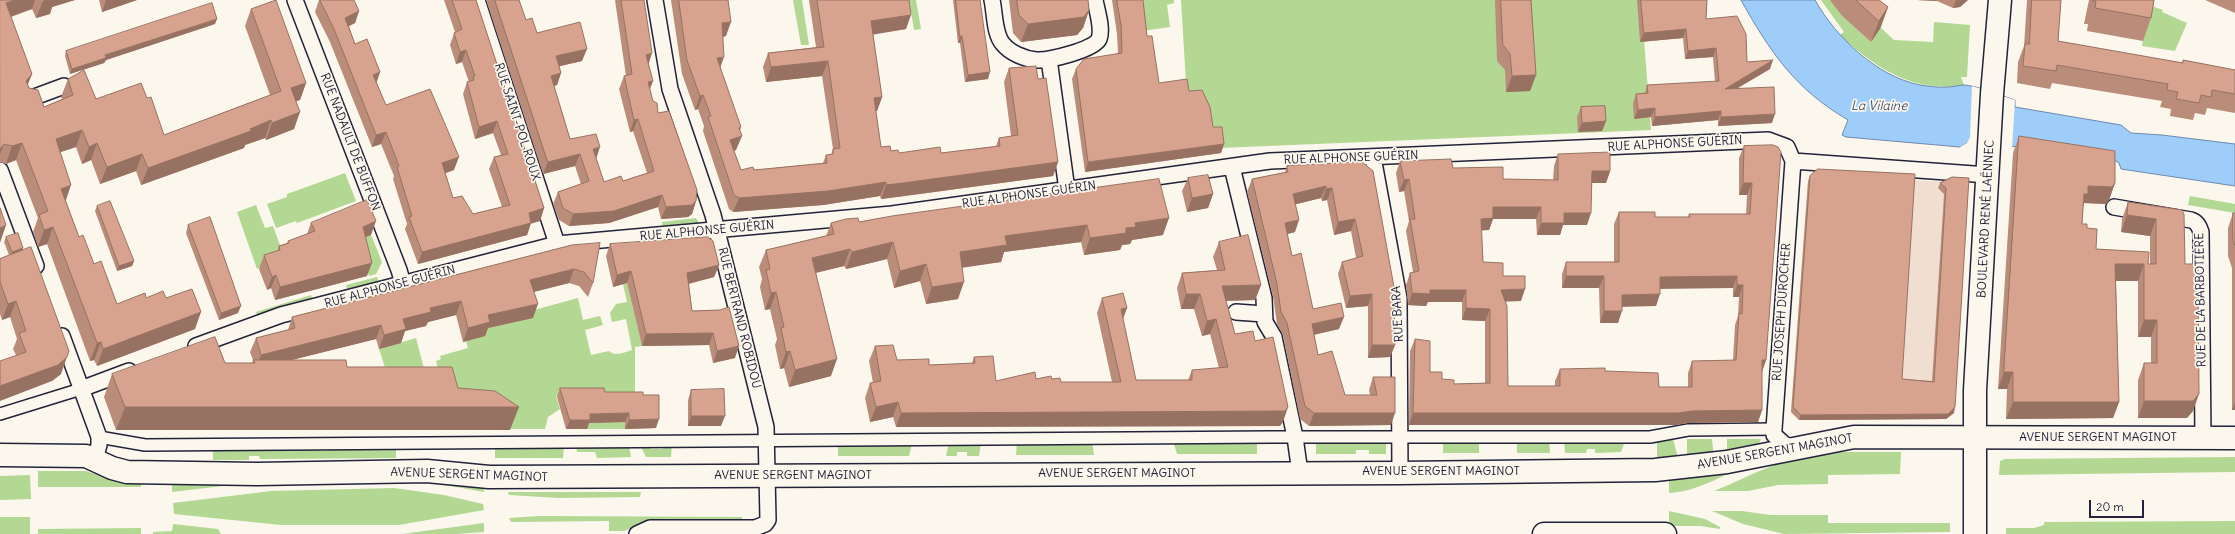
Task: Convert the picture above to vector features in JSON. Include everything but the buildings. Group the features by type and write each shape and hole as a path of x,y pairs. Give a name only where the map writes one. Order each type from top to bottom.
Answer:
{"main road":[{"name":"BOULEVARD RENÉ LAËNNEC","path":"1975,528 1975,390 1992,94 2000,0"},
{"name":"AVENUE SERGENT MAGINOT","path":"0,455 75,455 95,459 112,468 128,472 146,473 257,474 427,472 489,477 1400,473 1655,470 1727,462 1796,450 1854,437 2235,438"},
{"path":"1544,534 1665,534"}],"street":[{"name":"RUE NADAULT DE BUFFON","path":"295,0 399,270 403,284"},
{"name":"RUE SAINT-POL ROUX","path":"477,0 557,244"},
{"name":"RUE BERTRAND ROBIDOU","path":"636,534 650,528 760,527 768,520 766,427 717,230 670,89 655,0"},
{"path":"992,0 998,36 1003,45 1023,56 1036,60 1075,52 1093,46 1098,41 1100,35 1095,0"},
{"path":"1049,58 1067,190"},
{"path":"28,99 64,86"},
{"name":"RUE ALPHONSE GUÉRIN","path":"185,350 282,315 557,244 892,214 1270,161 1768,140 1787,147 1793,161"},
{"name":"RUE BARA","path":"1373,157 1399,298 1400,473"},
{"path":"1793,161 1989,165"},
{"name":"RUE JOSEPH DUROCHER","path":"1774,429 1793,161"},
{"path":"1232,166 1264,298 1264,314 1267,327 1274,337 1295,437 1300,473"},
{"path":"0,170 40,278"},
{"name":"RUE DE LA BARBOTIÈRE","path":"2114,207 2191,220 2197,222 2200,227 2203,438"},
{"path":"1236,312 1264,314"},
{"path":"57,322 99,437 99,445 95,459"},
{"path":"0,414 81,389 143,366"},
{"path":"1774,429 1774,435 1784,444 1796,450"},
{"name":"AVENUE SERGENT MAGINOT","path":"99,437 144,445 1295,437 1650,437 1688,430 1774,429"}],"shaded area":[{"path":"1913,180 1967,183 1954,413 1946,419 1799,420 1791,412 1808,181"}],"green space":[{"path":"793,0 802,0 809,45 801,45"},
{"path":"909,0 916,0 921,29 914,30"},
{"path":"1138,0 1174,0 1174,3 1167,5 1170,27 1142,31"},
{"path":"1181,0 1641,0 1651,130 1196,149 1187,99"},
{"path":"1821,0 1831,0 1842,16 1871,42 1881,28 1894,40 1933,42 1934,22 1970,25 1967,77 1961,77 1964,85 1945,87 1927,85 1911,81 1881,67 1867,58 1839,35 1844,32"},
{"path":"2149,5 2163,10 2162,12 2187,23 2175,51 2142,46"},
{"path":"345,173 356,201 297,223 296,221 276,228 267,204 287,197 287,194"},
{"path":"2190,196 2235,204 2235,213 2188,205"},
{"path":"256,205 265,228 273,226 284,256 257,269 237,212"},
{"path":"696,218 700,225 663,230 662,222"},
{"path":"371,235 382,262 376,274 369,276 357,241"},
{"path":"377,277 379,285 348,292 346,285"},
{"path":"627,283 642,346 635,347 635,401 625,401 625,429 587,429 587,423 566,396 556,396 560,409 548,417 545,429 504,429 449,411 436,361 441,359 440,356 468,348 466,341 483,329 532,318 534,310 578,298 583,320 600,316 603,325 585,330 591,355 609,351 614,354 620,354 632,350 626,319 612,322 610,313 616,304 627,302 623,284"},
{"path":"311,295 313,301 259,320 256,312"},
{"path":"416,338 426,376 391,386 379,349"},
{"path":"1549,439 1550,453 1517,453 1517,440"},
{"path":"1626,439 1621,452 1595,453 1595,449 1587,449 1586,453 1565,453 1564,440"},
{"path":"1657,439 1673,439 1678,458 1657,457"},
{"path":"1687,439 1712,439 1714,460 1687,462"},
{"path":"1727,439 1761,439 1758,446 1727,457"},
{"path":"1386,440 1386,454 1369,454 1369,450 1356,450 1356,454 1316,454 1316,441"},
{"path":"1443,440 1479,440 1479,453 1443,453"},
{"path":"1173,441 1257,441 1257,454 1177,454"},
{"path":"949,442 981,442 979,456 967,456 967,452 957,452 957,456 946,456"},
{"path":"1017,442 1092,442 1094,455 1016,455"},
{"path":"838,443 912,443 909,456 838,456"},
{"path":"663,444 672,444 671,457 646,457 640,445 650,445 650,449 663,449"},
{"path":"326,445 396,446 396,458 260,459 259,456 249,456 249,460 213,460 213,446 316,446 316,450 325,451"},
{"path":"495,445 564,445 563,458 495,458"},
{"path":"576,445 629,445 631,457 597,458 595,452 577,452"},
{"path":"1815,452 1901,452 1900,474 1828,475 1828,484 1778,485 1748,491 1714,491 1776,464"},
{"path":"2235,457 2235,472 1999,475 2000,461 2005,459"},
{"path":"38,471 86,471 119,482 141,484 141,487 38,487"},
{"path":"1728,472 1728,474 1699,486 1684,491 1669,493 1669,477 1704,477"},
{"path":"30,475 31,499 0,500 0,476"},
{"path":"160,479 257,482 172,492 172,484 159,484"},
{"path":"428,482 484,483 484,492"},
{"path":"394,488 444,495 483,504 484,510 399,525 281,525 174,514 173,503 271,491"},
{"path":"508,492 641,492 640,497 559,498 509,495"},
{"path":"1669,511 1705,519 1720,527 1720,529 1700,526 1669,526"},
{"path":"1712,511 1742,511 1770,515 1828,515 1828,523 1950,523 1950,532 1784,534 1743,524"},
{"path":"540,516 742,517 742,521 645,522 624,531 609,531 609,521 511,522 509,518"},
{"path":"0,517 30,517 30,534 0,534"},
{"path":"2235,521 2235,534 2006,534 2006,528 2034,528 2044,525 2044,522"},
{"path":"484,523 484,532 457,534 402,534"},
{"path":"173,524 218,529 221,534 153,534 153,532 172,531"},
{"path":"141,528 141,534 38,534 38,529"}],"water":[{"name":"La Vilaine","path":"1741,0 1815,0 1834,28 1859,53 1888,73 1920,85 1944,87 1965,85 1978,87 2015,100 2015,107 2121,125 2131,133 2162,135 2235,144 2235,186 2121,169 2119,163 2116,161 2019,147 1967,143 1960,147 1846,137 1842,135 1848,120 1829,108 1798,82 1762,36"}],"pier":[{"path":"1972,86 2015,100 2012,149 1968,145 1964,148 1960,147 1967,143 1970,137"}]}
